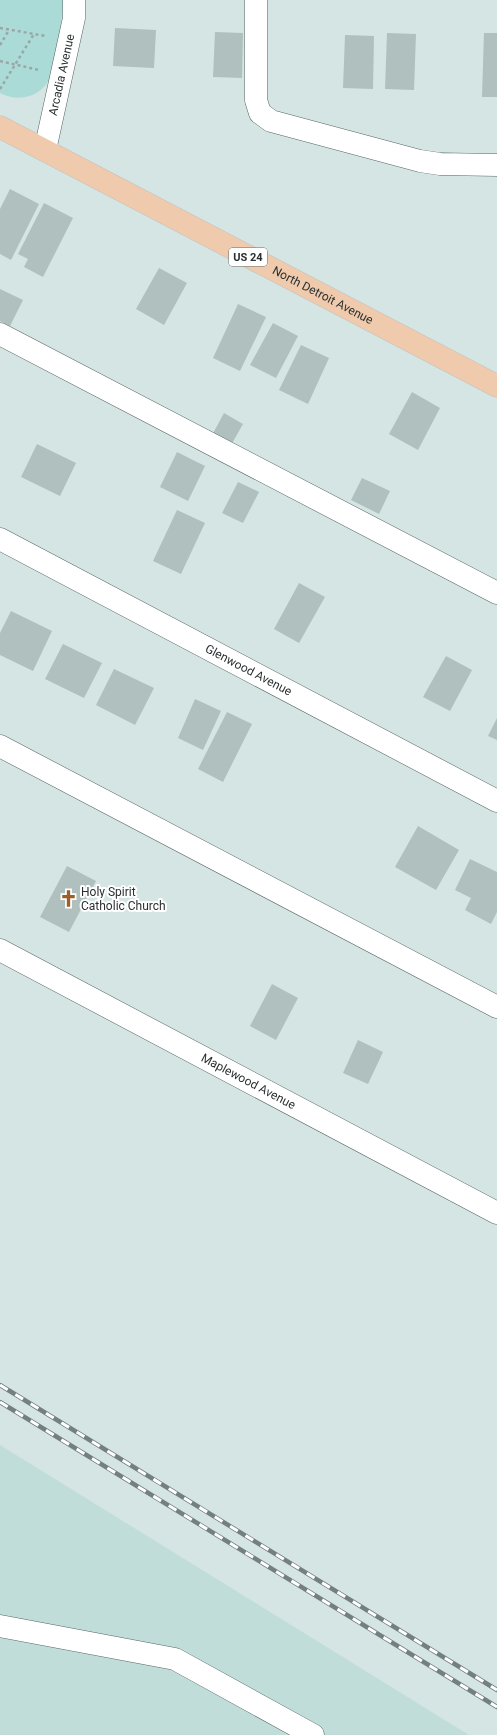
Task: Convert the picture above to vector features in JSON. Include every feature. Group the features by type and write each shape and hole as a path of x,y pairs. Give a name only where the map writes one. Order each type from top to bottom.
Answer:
{"main road":[{"name":"North Detroit Avenue","path":"1,131 45,150 497,386"}],"street":[{"name":"Arcadia Avenue","path":"45,150 74,18 74,0"},
{"path":"256,0 256,100 260,113 271,121 420,161 440,164 497,165"},
{"path":"0,334 497,593"},
{"name":"Glenwood Avenue","path":"0,539 497,801"},
{"path":"0,746 497,1007"},
{"name":"Maplewood Avenue","path":"0,950 497,1214"},
{"path":"0,1626 175,1659 313,1735"}],"path":[{"path":"0,28 49,37"},
{"path":"0,45 9,30"},
{"path":"0,89 34,34"},
{"path":"0,61 43,71"}],"shaded area":[{"path":"0,0 63,0 55,60 51,76 42,89 22,98 15,98 0,93"},
{"path":"0,1445 469,1735 0,1735"}],"building":[{"path":"115,28 156,30 154,68 113,66"},
{"path":"215,32 243,33 242,78 213,77"},
{"path":"387,33 416,34 414,90 385,89"},
{"path":"484,33 497,33 497,97 482,97"},
{"path":"345,35 374,36 373,89 343,88"},
{"path":"10,189 39,204 11,260 0,254 0,209"},
{"path":"44,203 73,218 43,277 24,267 28,259 18,254"},
{"path":"159,268 187,283 164,325 136,309"},
{"path":"0,289 23,300 10,326 0,321"},
{"path":"238,304 266,317 240,371 213,358"},
{"path":"273,323 298,336 276,378 250,365"},
{"path":"301,345 329,358 308,404 279,390"},
{"path":"412,392 440,408 418,450 389,434"},
{"path":"224,413 243,424 230,447 211,437"},
{"path":"37,444 76,463 60,496 21,477"},
{"path":"177,452 205,466 188,501 160,487"},
{"path":"362,478 390,491 379,514 351,500"},
{"path":"238,482 259,492 243,523 222,513"},
{"path":"177,510 205,523 181,574 153,561"},
{"path":"299,583 325,597 299,643 274,629"},
{"path":"11,611 52,631 33,671 0,655 0,633"},
{"path":"63,644 102,663 84,698 45,679"},
{"path":"446,656 472,670 450,711 423,697"},
{"path":"114,669 154,688 135,725 96,705"},
{"path":"195,699 221,711 203,750 178,738"},
{"path":"227,712 252,724 223,782 198,769"},
{"path":"497,718 497,740 488,736"},
{"path":"418,826 459,850 436,890 395,867"},
{"path":"470,859 497,872 497,912 491,924 465,910 471,898 455,890"},
{"name":"Holy Spirit Catholic Church","path":"67,866 96,881 69,932 40,917"},
{"path":"272,984 298,998 276,1040 250,1026"},
{"path":"358,1040 383,1052 368,1084 343,1073"}],"railway":[{"path":"0,1385 497,1690"},
{"path":"0,1402 497,1707"}],"place":[{"name":"Holy Spirit Catholic Church","path":"68,899"}]}
